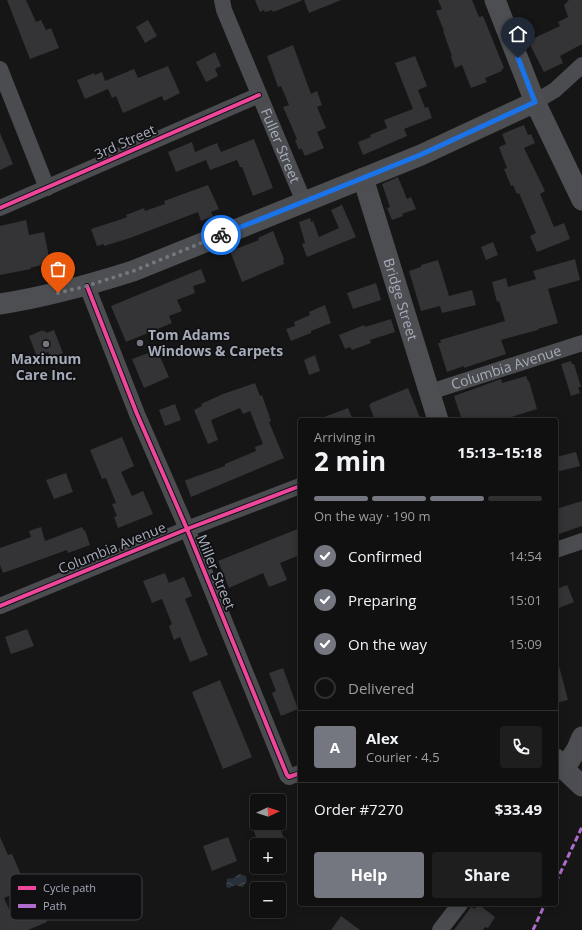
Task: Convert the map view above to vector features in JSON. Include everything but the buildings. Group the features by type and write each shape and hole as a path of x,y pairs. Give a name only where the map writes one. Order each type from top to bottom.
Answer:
{"main road":[{"path":"495,0 535,102 582,200"},
{"path":"0,304 87,286 133,271 420,155 535,102"},
{"name":"Bridge Street","path":"363,178 437,418"},
{"path":"582,737 577,749 559,770 582,786"}],"street":[{"name":"Fuller Street","path":"222,0 224,10 304,202"},
{"path":"535,102 555,90 582,65"},
{"path":"0,69 47,188"},
{"name":"3rd Street","path":"0,208 259,95"},
{"name":"Miller Street","path":"87,286 137,414 187,529 238,656 294,775"},
{"name":"Columbia Avenue","path":"430,392 582,343"},
{"name":"Columbia Avenue","path":"0,606 187,529 298,487"},
{"path":"558,549 582,541"},
{"path":"440,930 458,906"}],"water":[{"path":"239,874 246,876 247,881 243,887 235,885 229,888 226,887 227,879 234,878"}],"marked path":[{"path":"558,878 582,827"},
{"path":"533,930 544,906"}],"cycle path":[{"path":"0,208 259,95"},
{"path":"87,286 137,414 187,529 287,775 289,777 298,774"},
{"path":"0,606 187,529 298,487"}],"way so far":[{"path":"58,293 87,286 133,271 221,235"}],"place":[{"name":"Tom Adams Windows & Carpets","path":"140,343"},
{"name":"Maximum Care Inc.","path":"46,344"}],"route":[{"path":"221,235 420,155 535,102 518,58"}]}
